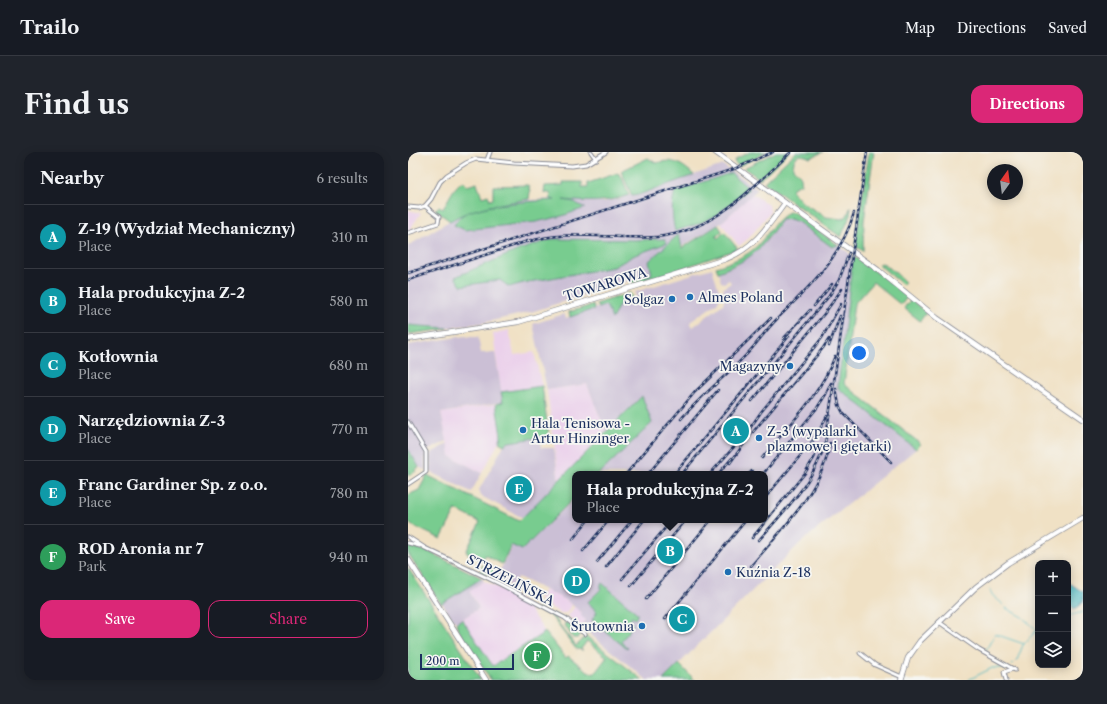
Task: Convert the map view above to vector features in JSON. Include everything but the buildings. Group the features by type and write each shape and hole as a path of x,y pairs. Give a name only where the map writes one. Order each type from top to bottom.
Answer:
{"main road":[{"path":"715,152 878,270 937,318 1083,419"},
{"name":"TOWAROWA","path":"408,339 518,322 726,258 744,250 753,243 785,203"},
{"path":"901,678 905,665 920,641 991,575 1083,518"},
{"path":"408,559 486,680"}],"street":[{"path":"487,160 490,152"},
{"path":"591,152 596,159"},
{"path":"408,208 419,208 425,206 446,175 471,160 487,160 514,164 572,166 586,164 606,152"},
{"path":"408,233 438,223 439,217 425,206"},
{"path":"408,422 426,452 426,472 408,484"},
{"name":"STRZELIŃSKA","path":"408,537 425,548 500,584 565,618 585,634"},
{"name":"STRZELIŃSKA","path":"408,543 425,548"},
{"path":"939,622 979,650 1014,670 1004,672 1006,680"},
{"path":"860,653 875,665 901,678"}],"shaded area":[{"path":"723,165 758,189 721,223 669,254 672,267 531,312 482,323 447,328 408,325 408,246 459,215 472,210 526,200 557,199 603,202 619,199"},
{"path":"752,194 769,205 770,212 749,238 739,246 721,223"},
{"path":"408,210 421,213 408,232"},
{"path":"790,219 798,222 832,247 838,245 853,256 838,387 916,449 800,543 663,680 647,680 581,627 586,620 581,616 582,613 566,600 518,577 511,586 496,579 512,545 522,550 572,501 572,523 768,523 768,471 602,471 652,423 642,396 606,432 587,384 547,390 533,324 564,314 566,318 606,305 612,318 621,301 636,297 635,292 712,268 720,298 717,303 690,322 693,327 723,304 725,296 723,288 731,283 729,280 724,283 721,282 718,272 737,265 768,239 781,220"},
{"path":"509,330 514,355 534,352 542,386 501,392 493,334"},
{"path":"465,336 478,337 481,353 495,352 503,402 441,413 447,441 425,452 425,470 419,467 408,449 408,345"},
{"path":"587,384 606,432 559,481 547,390"},
{"path":"496,404 501,436 482,473 450,456 441,413"},
{"path":"540,437 541,448 554,448 559,481 523,518 481,496 479,490 504,445 509,442"},
{"path":"448,444 450,456 482,473 471,492 431,472 431,453"},
{"path":"482,578 484,581 469,591 479,608 456,623 442,603"},
{"path":"484,581 508,592 525,603 545,632 493,666 462,619 479,608 469,591"},
{"path":"545,590 566,600 572,605 566,613 560,613 540,601 539,599"},
{"path":"575,606 586,620 581,627 568,616"}],"green space":[{"path":"750,152 766,152 739,166 734,162 737,158"},
{"path":"776,152 789,152 760,179 744,168"},
{"path":"796,152 823,152 810,158 802,155 797,156 794,161 793,168 800,175 801,184 793,188 792,191 803,203 826,217 842,219 847,216 851,206 850,216 841,237 764,182"},
{"path":"869,152 874,152 864,221 863,251 855,246"},
{"path":"648,158 656,163 667,161 677,163 694,175 632,196 621,171"},
{"path":"618,173 622,178 629,195 621,198 596,201 563,200 574,202 585,208 562,216 536,222 465,230 454,225 460,217 478,209 506,204 555,200 551,199 550,193 544,193 545,186 563,185 563,182 582,182 582,187 588,187 588,183"},
{"path":"731,173 749,189 715,216 698,224 675,231 672,211 675,191"},
{"path":"463,181 467,186 477,183 482,197 488,195 490,200 493,199 493,186 528,185 530,192 529,199 478,209 450,221 435,210 439,206 443,209 454,190"},
{"path":"789,212 793,212 838,245 832,247 798,222 790,219 781,220 761,246 748,258 718,272 716,267 738,259 753,250 780,218"},
{"path":"718,225 722,231 716,237 718,238 724,232 738,249 671,272 632,283 632,280 652,274 649,261 679,234 682,248"},
{"path":"553,239 664,239 667,243 635,255 614,267 523,283 509,287 500,280 461,286 455,277 519,250"},
{"path":"853,256 908,296 901,305 873,282 854,304 844,384 921,444 916,449 838,388"},
{"path":"882,263 895,272 905,282 903,285 878,264"},
{"path":"630,293 632,298 621,301 612,319 606,305 598,308 596,304"},
{"path":"911,299 926,313 920,321 904,308"},
{"path":"593,305 594,309 570,317 569,312"},
{"path":"408,325 447,328 447,329 408,334"},
{"path":"542,386 549,436 509,442 504,445 499,442 501,436 496,404 503,402 501,392"},
{"path":"642,396 652,423 602,471 572,471 572,500 522,550 511,545 502,564 485,555 482,561 466,552 480,522 456,510 441,539 411,525 408,522 408,495 419,490 427,475 519,521"},
{"path":"408,449 419,467 408,476"},
{"path":"408,546 427,551 482,578 441,604 408,553"},
{"path":"483,565 498,572 495,578 480,571"},
{"path":"408,568 481,680 408,680"},
{"path":"602,583 637,613 635,619 632,617 630,620 633,625 621,642 628,648 627,649 592,620 597,612 588,602 601,589"},
{"path":"537,608 553,616 576,646 586,636 643,680 491,680 458,630 456,623 462,619 493,666 545,632 566,658 568,656 586,670 594,674 607,657 587,641 581,649 583,650 576,649 551,616"},
{"path":"567,622 580,632 580,636 578,638 573,638 564,624"},
{"path":"679,664 695,680 663,680"}],"water":[{"path":"1071,584 1083,591 1083,603 1080,603 1080,605 1074,609 1071,606"}],"waterway":[{"path":"990,590 992,595 1003,605"},
{"path":"1006,608 1022,617 1035,628"},
{"path":"1071,615 1083,612"},
{"path":"1012,665 1017,660 1023,645 1035,632"},
{"path":"986,650 995,634 1024,644"},
{"path":"968,680 992,668 1007,668"}],"railway":[{"path":"408,273 734,169 773,152"},
{"path":"527,242 563,236 657,237 678,233 697,226 731,206 791,152"},
{"path":"759,540 788,507 806,483 814,471 825,444 867,152"},
{"path":"681,419 746,355 772,324 822,271 841,244 854,213"},
{"path":"408,280 531,240"},
{"path":"684,471 829,296 839,280 849,253"},
{"path":"814,306 832,284"},
{"path":"752,401 824,314 842,289"},
{"path":"713,471 748,431 761,412 822,338 841,304"},
{"path":"783,339 810,310"},
{"path":"829,346 840,316"},
{"path":"629,471 695,392 771,318"},
{"path":"677,471 789,336"},
{"path":"753,432 829,339"},
{"path":"762,458 803,410 829,371 835,356"},
{"path":"765,471 817,408 831,383"},
{"path":"836,389 839,405 843,413 891,462"},
{"path":"650,471 718,390"},
{"path":"768,494 815,438 827,416"},
{"path":"730,463 751,434"},
{"path":"751,566 787,524 810,493 826,460 830,443"},
{"path":"768,518 805,473 815,456"},
{"path":"721,471 732,458"},
{"path":"573,539 586,523"},
{"path":"583,551 606,523"},
{"path":"597,562 630,523"},
{"path":"606,567 642,523"},
{"path":"622,579 669,523"},
{"path":"631,586 684,523"},
{"path":"646,599 709,523"},
{"path":"665,619 744,523"},
{"path":"752,538 764,523"}],"place":[{"name":"Almes Poland","path":"690,297"},
{"name":"Solgaz","path":"672,299"},
{"name":"Magazyny","path":"790,366"},
{"name":"Hala Tenisowa - Artur Hinzinger","path":"523,430"},
{"name":"Z-19 (Wydział Mechaniczny)","path":"736,431"},
{"name":"Z-3 (wypalarki plazmowe i giętarki)","path":"759,438"},
{"name":"Franc Gardiner Sp. z o.o.","path":"519,489"},
{"name":"Hala produkcyjna Z-2","path":"670,551"},
{"name":"Kuźnia Z-18","path":"728,572"},
{"name":"Narzędziownia Z-3","path":"577,581"},
{"name":"Kotłownia","path":"682,619"},
{"name":"Śrutownia","path":"642,626"},
{"name":"ROD Aronia nr 7","path":"537,656"}]}
